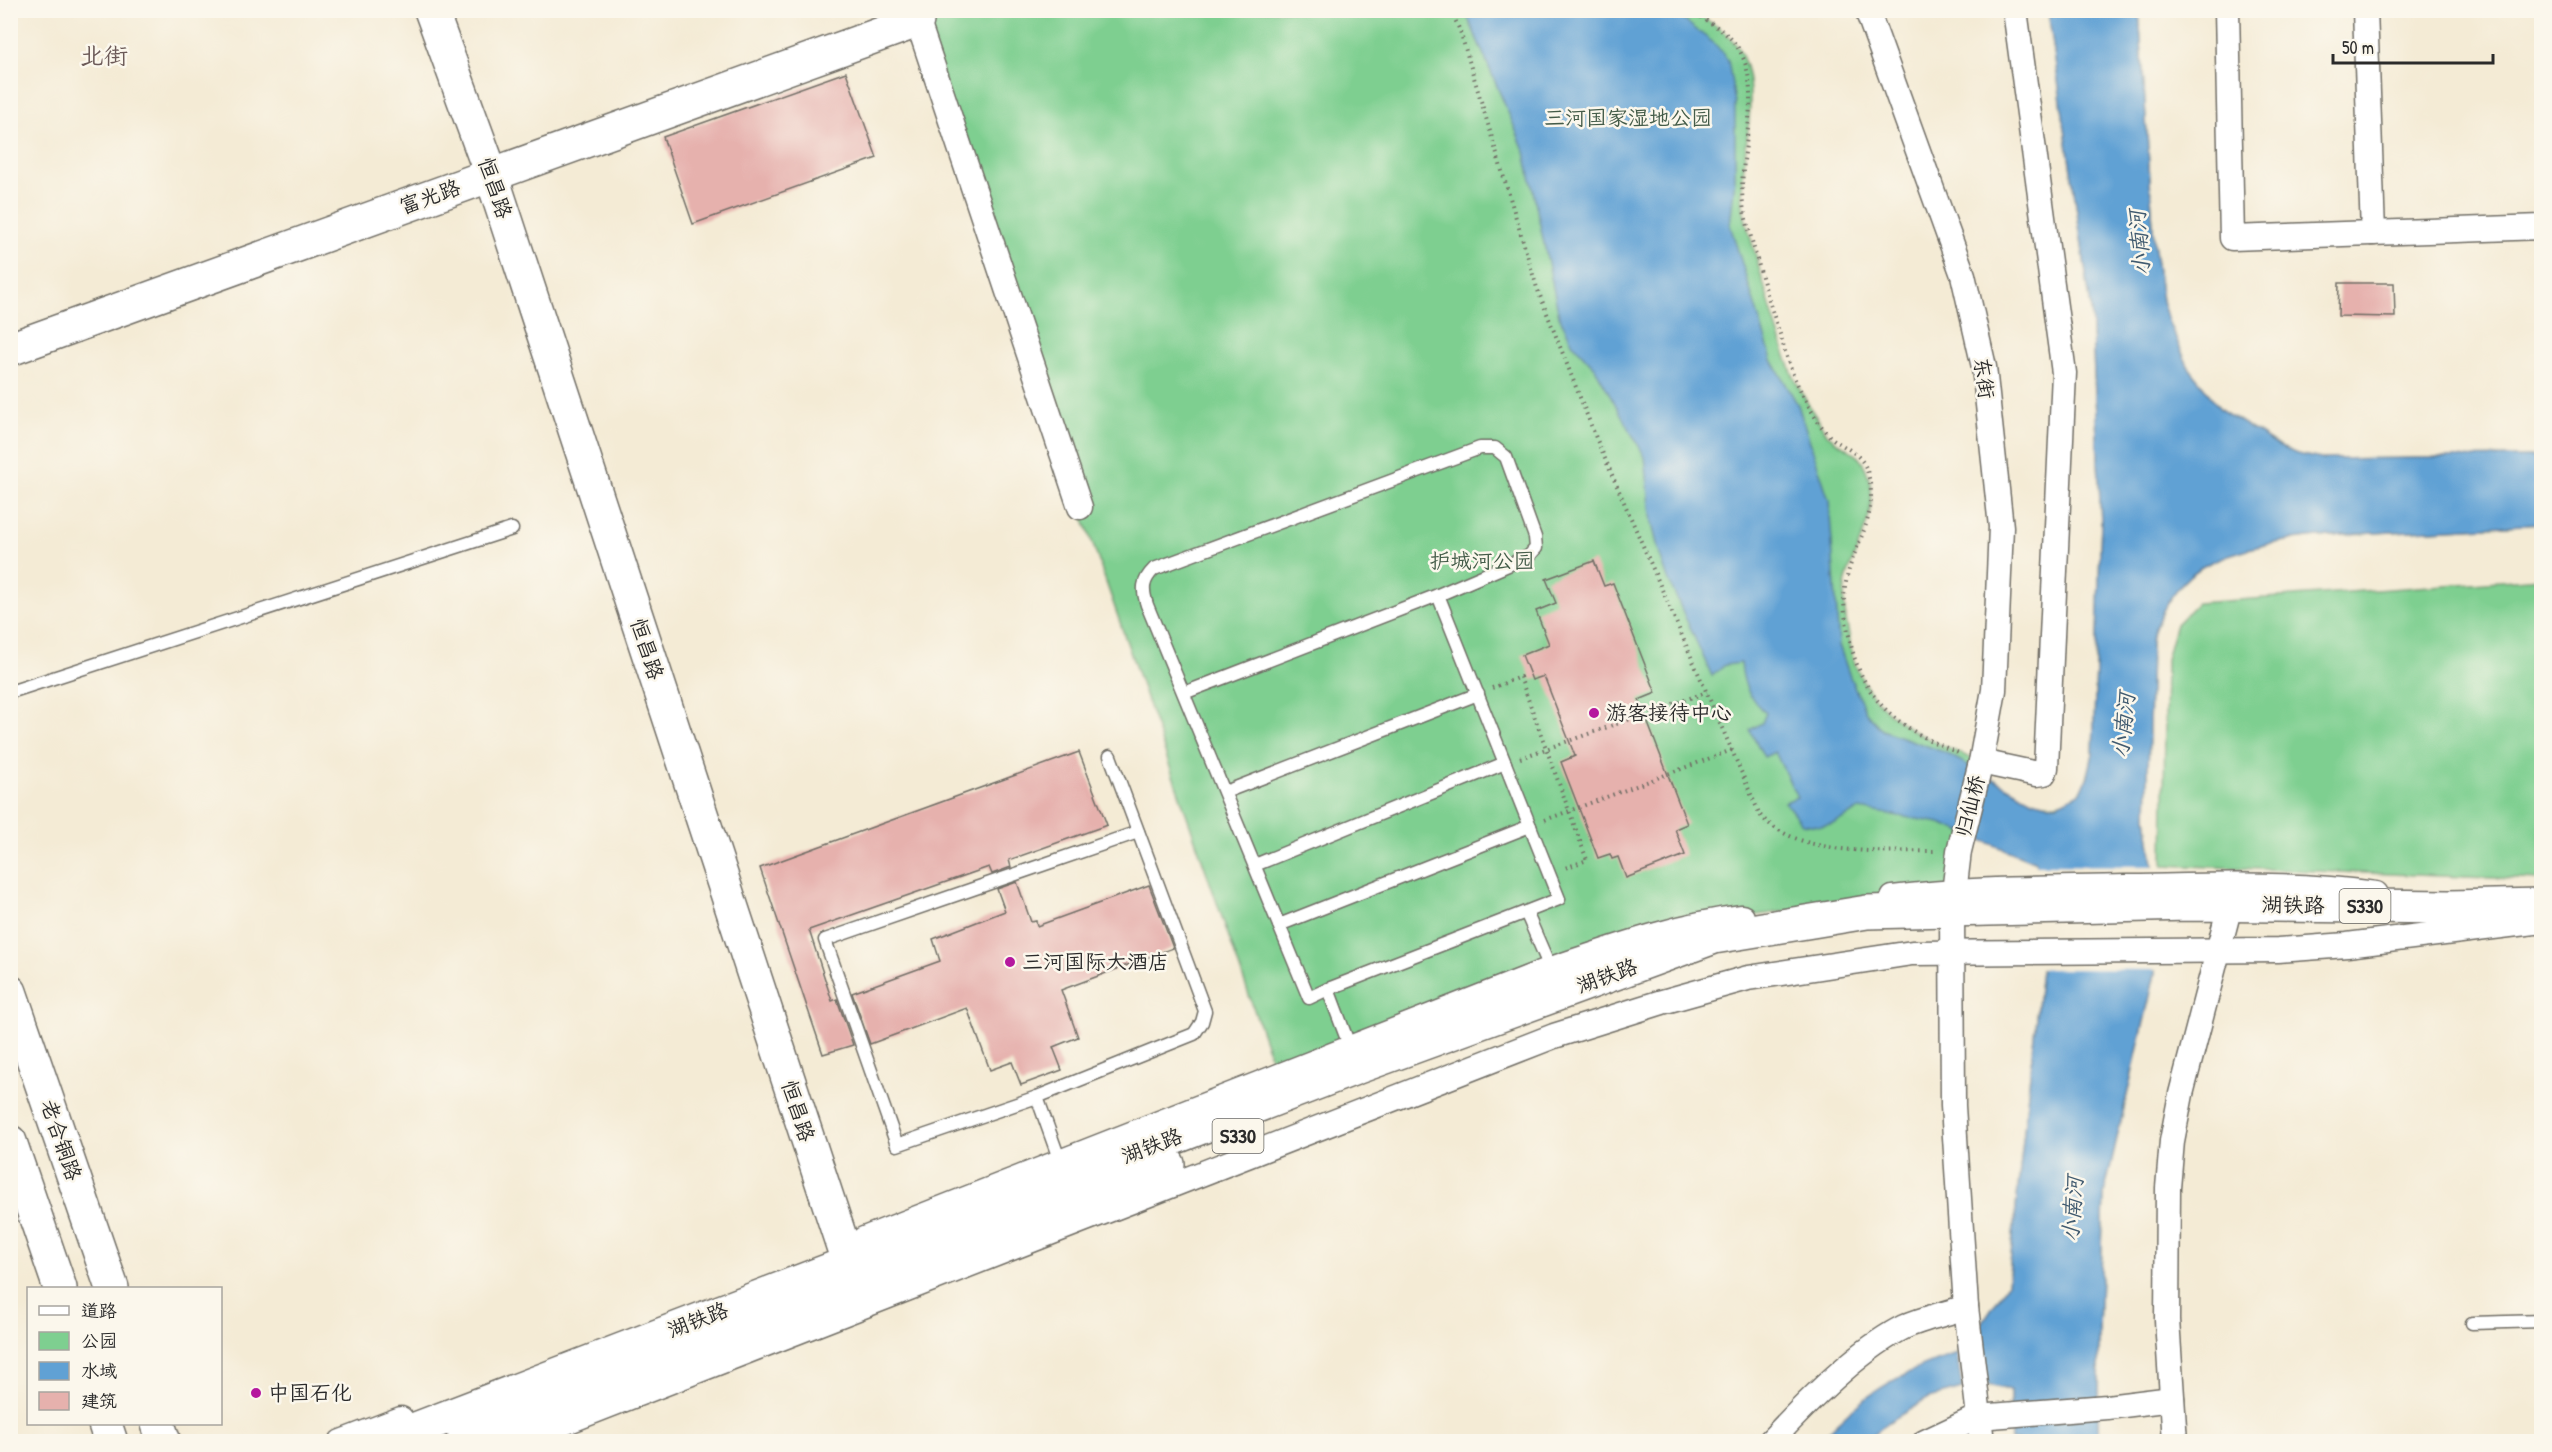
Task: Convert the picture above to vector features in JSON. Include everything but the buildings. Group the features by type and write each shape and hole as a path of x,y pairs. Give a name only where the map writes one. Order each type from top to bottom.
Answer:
{"main road":[{"name":"恒昌路","path":"431,10 491,174 849,1267"},
{"name":"富光路","path":"10,349 491,174 915,16"},
{"name":"湖铁路","path":"2188,902 2541,905"},
{"name":"湖铁路","path":"2188,902 2227,917 2541,920"},
{"name":"S330","path":"2034,917 2188,902"},
{"name":"湖铁路","path":"463,1442 1064,1170 1558,988 1714,937 1867,912 1953,919 2034,917"},
{"name":"湖铁路","path":"382,1442 849,1267 1306,1108 1512,1028 1751,947 1953,919"},
{"name":"老合铜路","path":"10,992 112,1287"},
{"path":"10,1142 60,1287"},
{"path":"105,1425 111,1442"},
{"path":"158,1425 164,1442"}],"street":[{"name":"东街","path":"1867,10 1963,275 1984,367 2001,527 1994,690 1981,762"},
{"path":"1981,762 2037,774 2044,773 2046,768 2064,373 2015,10"},
{"path":"2227,10 2232,238 2541,227"},
{"path":"2365,10 2373,233"},
{"path":"915,16 1080,507"},
{"name":"归仙桥","path":"1981,762 1959,851 1953,919 1953,1106 1966,1307 1982,1442"},
{"path":"515,1442 1554,1036 1748,978 1912,953 1953,919 2034,917 2179,950 2278,950 2347,945 2541,920"},
{"path":"2175,1442 2167,1320 2168,1188 2172,1141 2181,1094 2227,917"},
{"path":"341,1442 849,1267"},
{"path":"1770,1442 1789,1421 1869,1349 1906,1326 1966,1307"},
{"path":"1925,1442 1978,1417 2107,1407 2172,1399"}],"lane":[{"path":"1184,693 1438,595 1529,556 1536,548 1535,537 1506,457 1495,448 1480,448 1154,569 1145,579 1143,592 1184,693 1280,925 1309,998 1559,899 1438,595"},
{"path":"10,692 512,529"},
{"path":"1225,792 1478,694"},
{"path":"1110,756 1204,1011 1204,1017 1194,1034 1037,1097 897,1145 825,940 1138,832"},
{"path":"1255,865 1505,763"},
{"path":"1280,925 1530,826"},
{"path":"1526,912 1558,988"},
{"path":"1328,989 1356,1064"},
{"path":"1037,1097 1064,1170"},
{"path":"2472,1323 2541,1321"}],"path":[{"path":"1451,10 1460,31 1537,288 1596,438 1760,815 1780,831 1811,844 1875,850 1959,851"},
{"path":"1690,10 1725,33 1739,49 1745,62 1750,99 1748,140 1742,184 1744,212 1767,295 1794,378 1825,432 1859,456 1868,473 1871,512 1846,581 1844,603 1854,662 1871,693 1893,717 1924,739 1981,762"},
{"path":"1478,694 1520,677 1587,860 1549,874"},
{"path":"1505,763 1707,692"},
{"path":"1530,826 1732,750"}],"green space":[{"name":"护城河公园","path":"1690,10 1725,33 1739,50 1747,71 1750,94 1742,190 1744,212 1770,307 1794,377 1823,428 1863,463 1871,486 1866,527 1850,567 1845,587 1845,614 1854,661 1875,699 1906,726 1942,746 1981,762 1979,771 2023,796 2035,801 2059,803 2082,790 2089,773 2093,754 2101,522 2091,308 2048,11 2139,11 2154,242 2162,301 2168,321 2188,366 2220,409 2278,446 2297,454 2321,459 2541,457 2541,524 2322,537 2254,547 2211,562 2190,576 2166,605 2155,628 2151,640 2147,817 2153,865 2155,974 2104,1194 2099,1327 2099,1441 2011,1441 2010,1390 1987,1385 1980,1326 2008,1284 2042,960 2036,862 1964,832 1954,890 1710,921 1277,1076 1080,507 914,11"},
{"path":"2541,578 2541,880 2163,865 2166,659 2176,624 2197,603"}],"water":[{"name":"三河国家湿地公园","path":"1465,11 1672,11 1715,44 1728,60 1735,103 1735,179 1730,225 1772,360 1798,405 1829,500 1839,645 1850,677 1866,712 1882,730 1944,752 2032,800 2057,804 2081,792 2088,776 2093,754 2101,522 2091,308 2048,11 2139,11 2154,242 2162,301 2168,321 2188,366 2220,409 2278,446 2297,454 2321,459 2541,457 2541,524 2322,537 2254,547 2211,562 2190,576 2166,605 2155,628 2151,640 2147,817 2153,865 2155,974 2104,1194 2099,1327 2099,1441 2011,1441 2010,1390 1987,1385 1980,1326 2008,1284 2042,960 2036,862 1940,823 1860,809 1835,823 1821,826 1802,824 1785,802 1797,797 1775,752 1764,757 1750,730 1762,723 1766,713 1748,691 1741,663 1725,665 1712,676 1668,579 1659,552 1652,524 1645,457 1595,368 1573,344 1559,316 1525,152"},
{"path":"1957,1354 1962,1389 1929,1398 1887,1423 1866,1441 1819,1441 1850,1411 1882,1387 1916,1369"}],"pier":[{"path":"2033,865 2156,866 2158,970 2038,969"}],"place":[{"name":"游客接待中心","path":"1594,713"},
{"name":"三河国际大酒店","path":"1010,962"},
{"name":"中国石化","path":"256,1393"}],"district":[{"name":"北街","path":"104,56"}],"water label":[{"name":"小南河","path":"2139,243"},
{"name":"小南河","path":"2123,725"},
{"name":"小南河","path":"2072,1209"}]}
